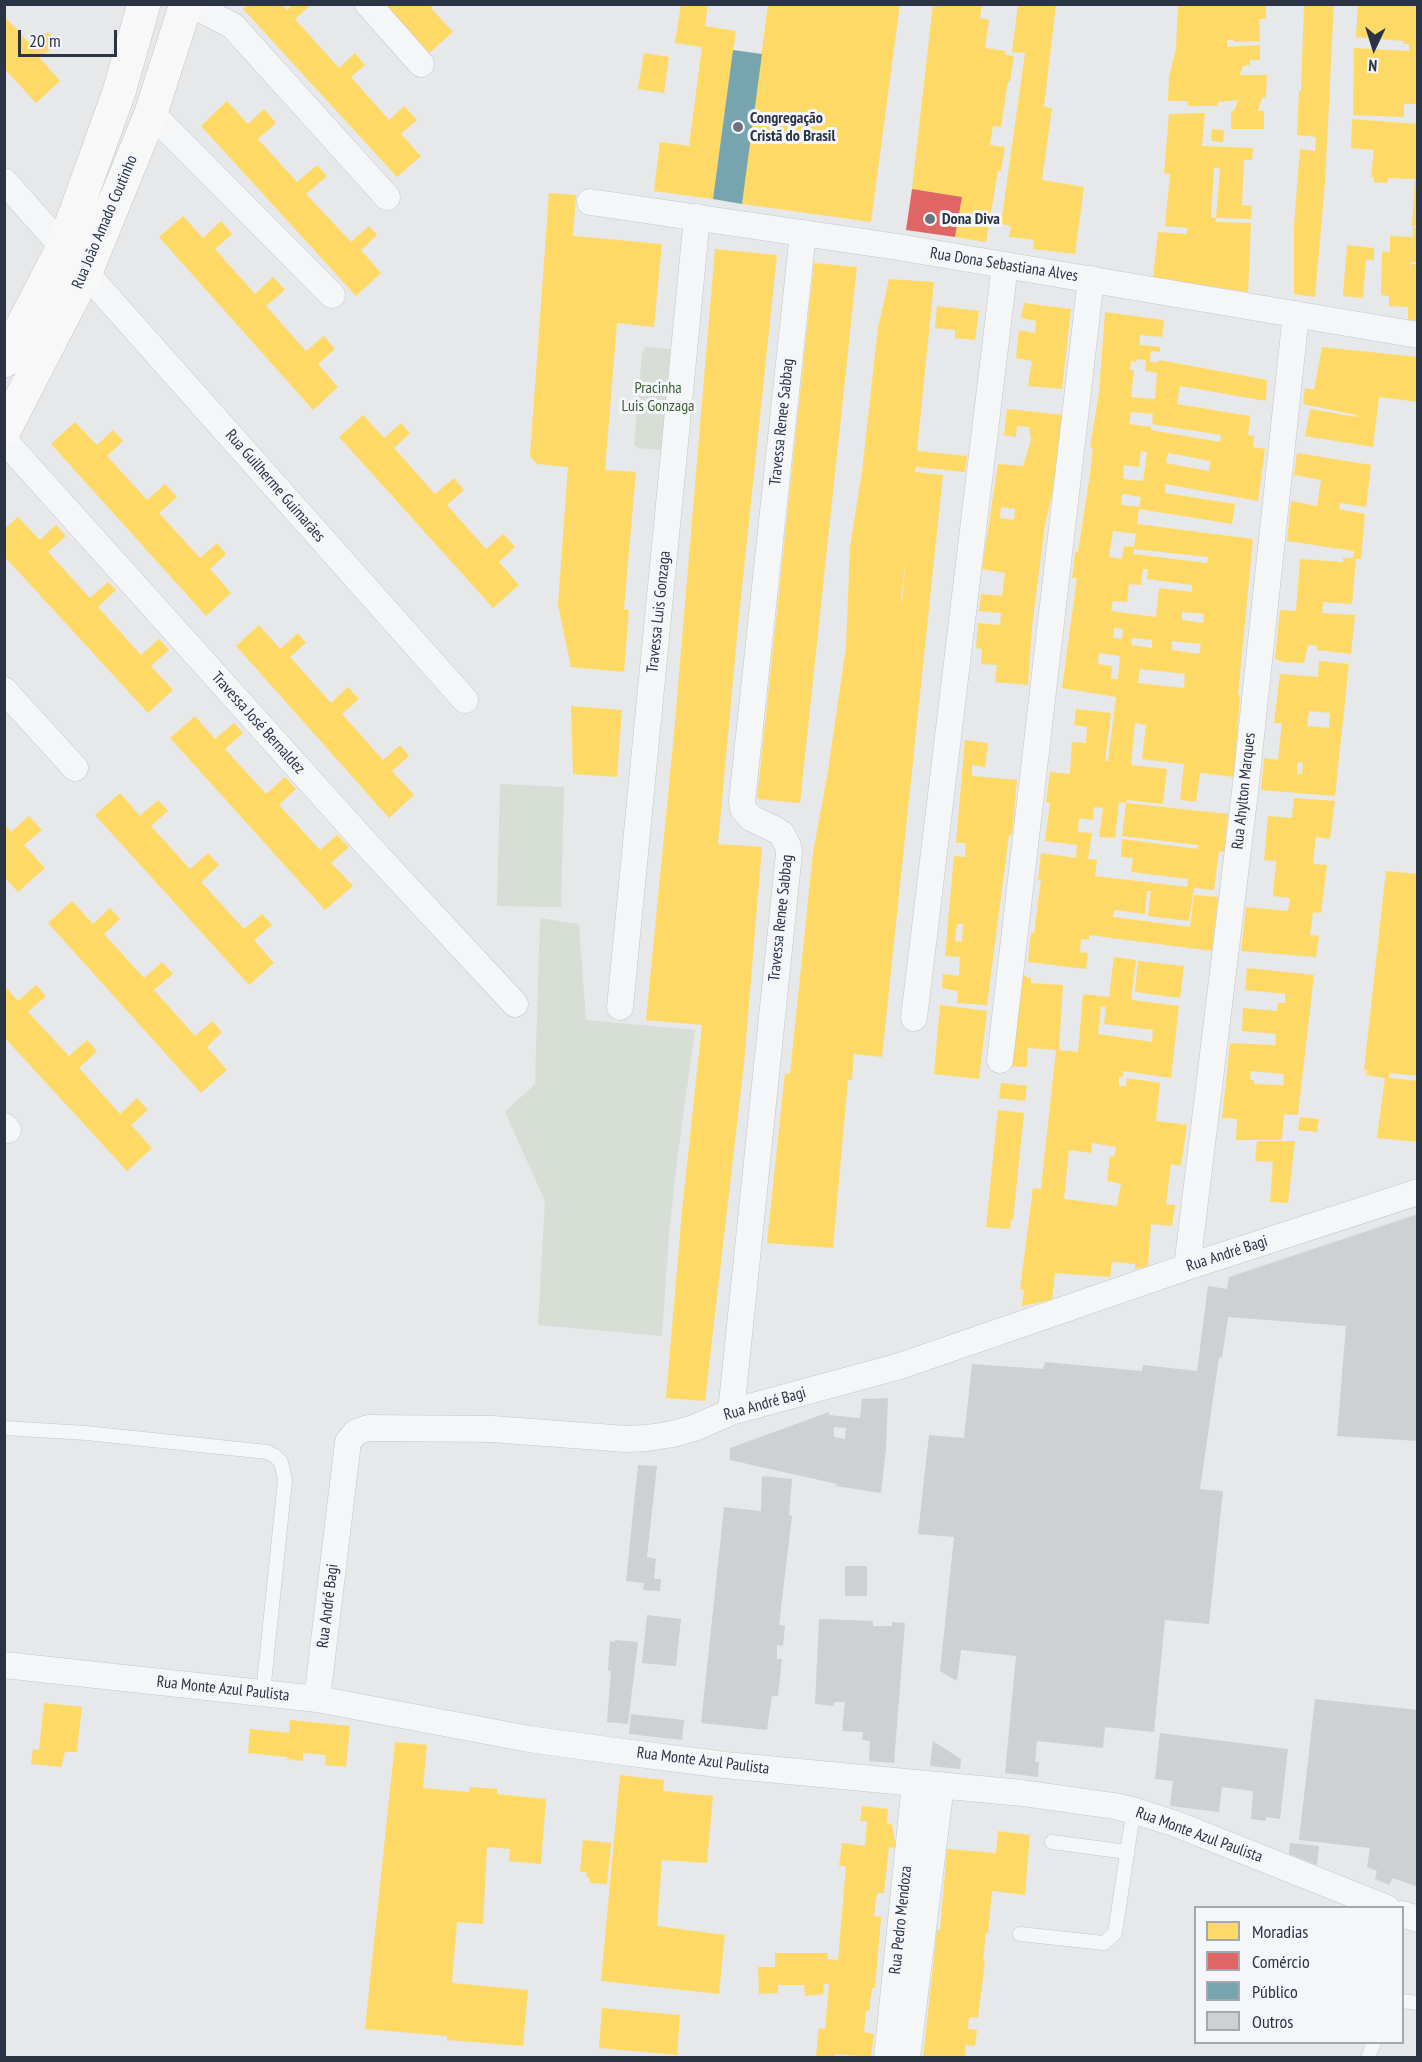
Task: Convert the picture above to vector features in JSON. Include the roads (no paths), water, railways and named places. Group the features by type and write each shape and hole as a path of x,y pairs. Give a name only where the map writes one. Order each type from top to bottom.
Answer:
{"street":[{"name":"Rua João Amado Coutinho","path":"4,361 63,247 119,92 144,4"},
{"name":"Rua João Amado Coutinho","path":"4,430 86,272 151,113 189,4"},
{"path":"189,4 233,26 387,197"},
{"path":"368,4 422,64"},
{"path":"151,113 332,295"},
{"name":"Rua Guilherme Guimarães","path":"4,181 465,700"},
{"name":"Rua Dona Sebastiana Alves","path":"590,202 1005,265 1418,335"},
{"name":"Travessa Luis Gonzaga","path":"620,1007 697,217"},
{"name":"Travessa Renee Sabbag","path":"731,1412 789,853 782,834 751,818 743,809 742,801 803,233"},
{"path":"914,1018 1005,265"},
{"path":"1000,1060 1091,279"},
{"name":"Rua Ahylton Marques","path":"1187,1267 1245,792 1296,314"},
{"name":"Travessa José Bernaldez","path":"4,440 372,850 515,1004"},
{"path":"4,690 75,768"},
{"name":"Rua André Bagi","path":"317,1699 348,1442 356,1432 368,1428 492,1429 626,1439 647,1438 694,1428 731,1412 900,1366 1187,1267 1418,1192"},
{"name":"Rua Monte Azul Paulista","path":"4,1665 317,1699 529,1739 725,1765 1066,1798 1136,1810 1382,1906"},
{"name":"Rua Pedro Mendoza","path":"887,2058 915,1783"},
{"name":"Rua Pedro Mendoza","path":"907,2058 941,1785"}],"lane":[{"path":"4,1428 86,1433 267,1452 281,1462 285,1480 263,1693"},
{"path":"1020,1934 1104,1943 1115,1933 1131,1827 1136,1810"},
{"path":"1052,1842 1127,1852"},
{"path":"1368,2058 1374,2044"}],"place":[{"name":"Congregação Cristã do Brasil","path":"738,127"},
{"name":"Dona Diva","path":"930,219"}],"park label":[{"name":"Pracinha Luis Gonzaga","path":"658,397"}]}
